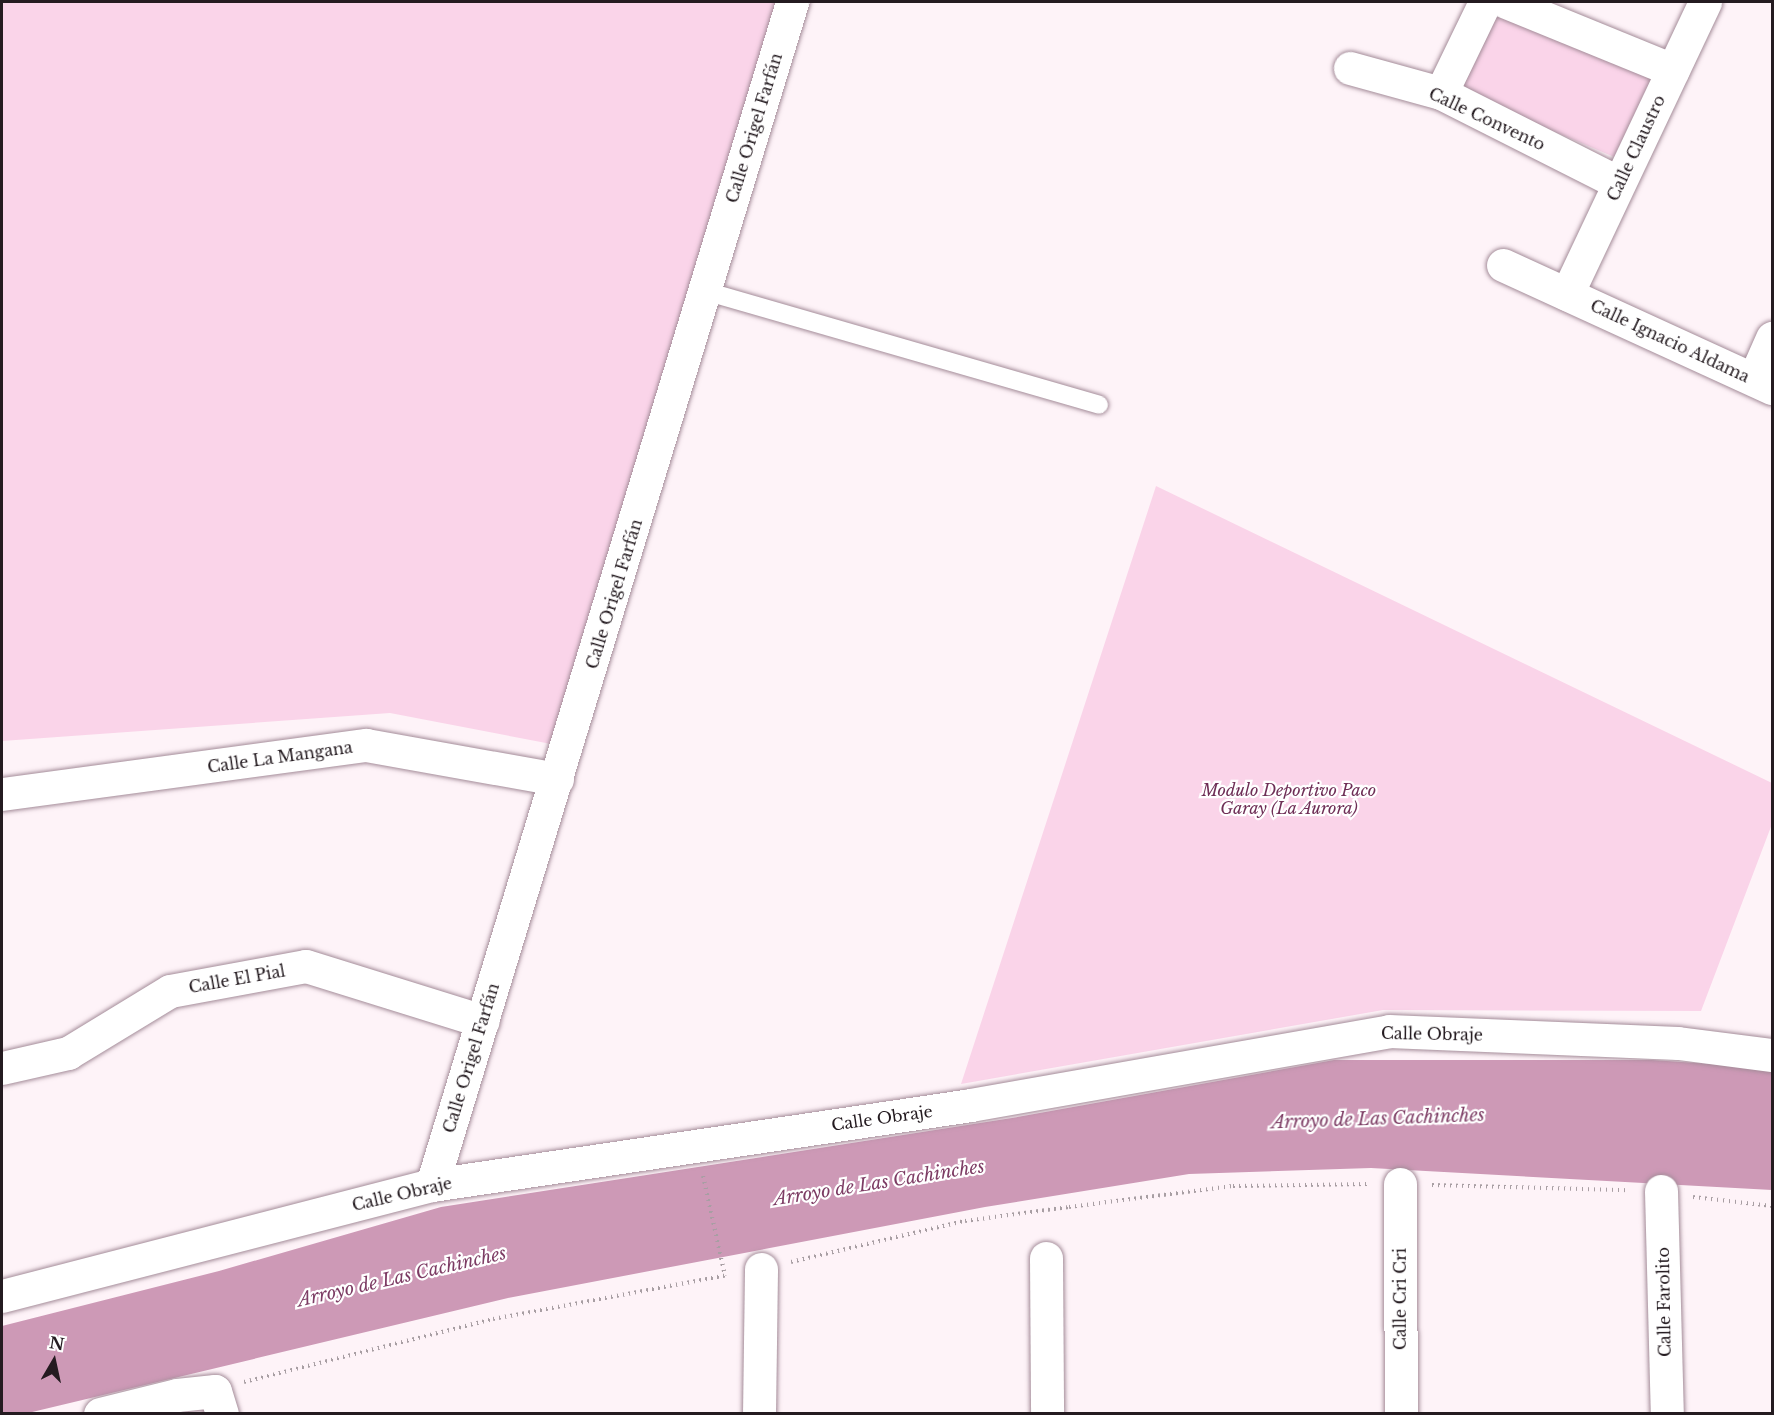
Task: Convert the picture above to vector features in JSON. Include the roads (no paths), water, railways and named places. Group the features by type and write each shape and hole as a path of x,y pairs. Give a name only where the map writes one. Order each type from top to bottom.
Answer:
{"street":[{"name":"Calle Origel Farfán","path":"432,1185 792,2"},
{"path":"1441,93 1485,2"},
{"path":"1506,2 1672,70"},
{"name":"Calle Claustro","path":"1567,294 1705,2"},
{"name":"Calle Convento","path":"1350,68 1441,93 1620,183"},
{"name":"Calle Ignacio Aldama","path":"1503,265 1763,384"},
{"path":"1763,384 1773,338"},
{"name":"Calle La Mangana","path":"2,794 366,745 557,779"},
{"name":"Calle El Pial","path":"2,1068 68,1053 170,991 306,966 483,1021"},
{"name":"Calle Obraje","path":"2,1296 432,1185 971,1105 1389,1030 1678,1042 1773,1055"},
{"name":"Calle Cri Cri","path":"1400,1184 1401,1413"},
{"name":"Calle Farolito","path":"1661,1191 1667,1413"},
{"path":"1046,1258 1047,1413"},
{"path":"759,1413 761,1269"},
{"path":"100,1413 177,1395 219,1402"}],"lane":[{"path":"705,291 1099,405"}],"water":[{"name":"Arroyo de Las Cachinches","path":"1334,1060 1652,1060 1772,1068 1772,1190 1371,1168 1189,1174 985,1207 508,1298 28,1413 2,1414 2,1326 219,1271 441,1207 1012,1118"}],"park label":[{"name":"Modulo Deportivo Paco Garay (La Aurora)","path":"1289,799"}]}
